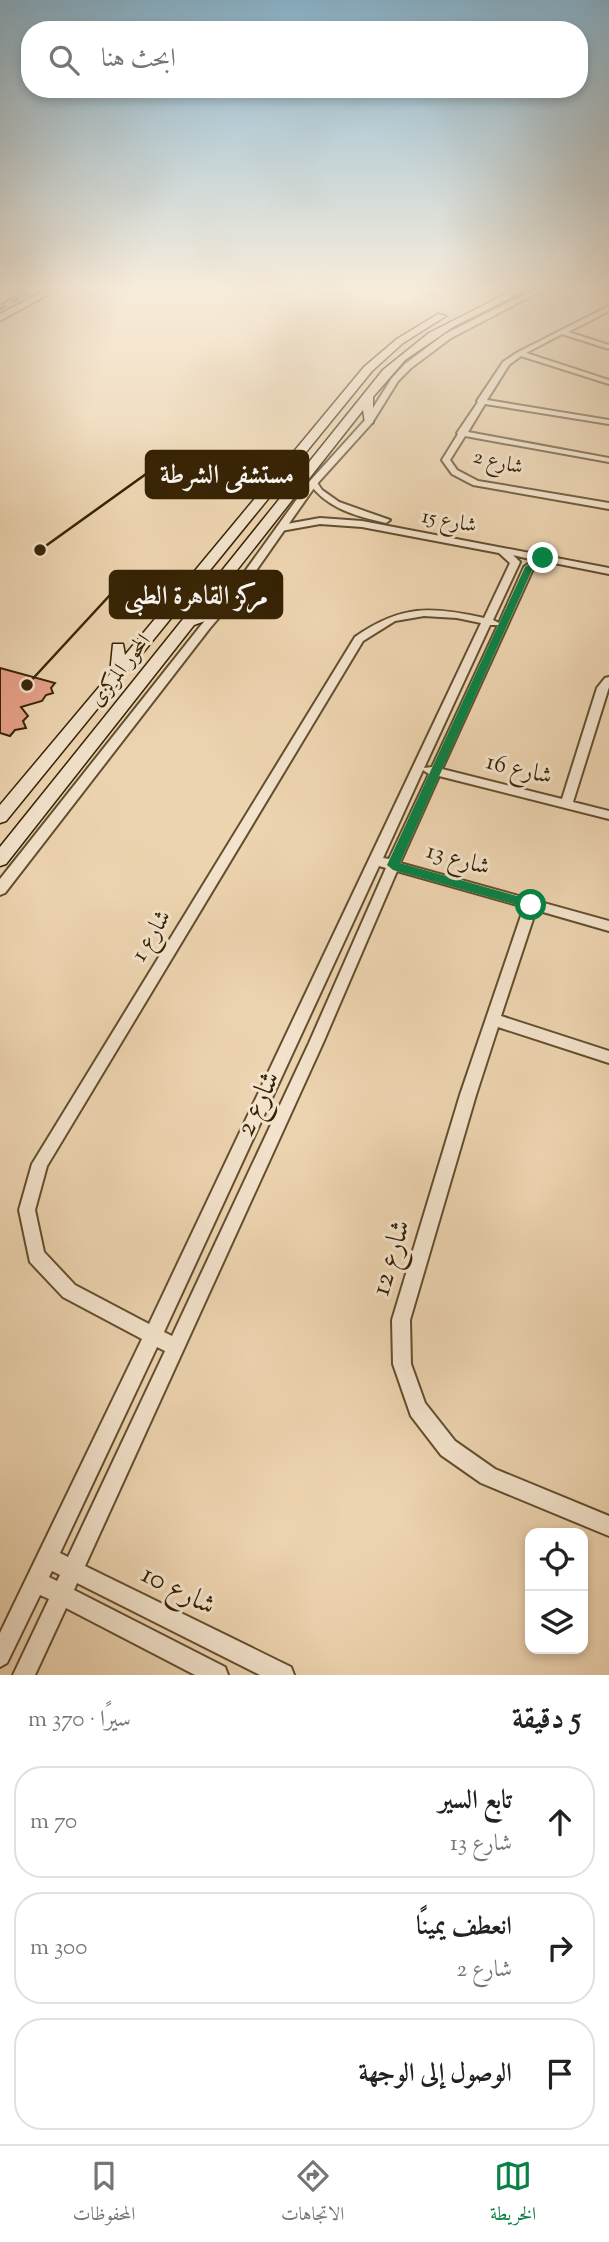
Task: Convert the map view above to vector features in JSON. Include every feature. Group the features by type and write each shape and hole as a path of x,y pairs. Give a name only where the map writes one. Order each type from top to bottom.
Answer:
{"main road":[{"name":"المحور المركزى","path":"0,817 371,368"},
{"name":"المحور المركزى","path":"0,859 391,368"},
{"path":"341,383 363,376"},
{"path":"368,395 369,421"},
{"path":"186,623 220,611"},
{"path":"145,615 164,618"},
{"path":"117,675 118,647"}],"street":[{"path":"0,889 220,611 313,483 369,421 395,380 408,368"},
{"name":"شارع 2","path":"503,368 446,460 450,468 460,477 476,483 609,506"},
{"path":"567,368 609,382"},
{"path":"481,401 609,422"},
{"path":"461,433 609,460"},
{"name":"شارع 15","path":"313,483 318,491 341,506 389,521 609,571"},
{"path":"332,521 328,513 341,506"},
{"name":"شارع 15","path":"281,528 299,523 332,521 374,526 543,558 609,565"},
{"name":"شارع 2","path":"0,1656 515,562 502,551"},
{"name":"شارع 2","path":"24,1675 316,1043 393,865 529,567 543,558"},
{"name":"شارع 1","path":"175,1347 69,1291 36,1256 27,1210 40,1164 359,639 379,623 406,613 439,611 504,625"},
{"path":"566,804 602,688 609,680"},
{"name":"شارع 16","path":"418,767 609,815"},
{"name":"شارع 13","path":"375,860 609,926"},
{"name":"شارع 12","path":"531,905 493,1019 401,1320 402,1364 418,1409 447,1448 488,1476 609,1527"},
{"path":"493,1019 609,1057"},
{"name":"شارع 10","path":"48,1558 283,1675"},
{"path":"37,1582 217,1675"}],"building":[{"path":"0,668 55,683 51,688 53,693 46,695 42,701 21,707 28,716 23,721 26,728 15,730 10,736 0,733"}],"place":[{"name":"مستشفى الشرطة","path":"40,550"},
{"name":"مركز القاهرة الطبى","path":"27,685"}],"route":[{"path":"531,905 393,865 529,567 543,558"}]}
